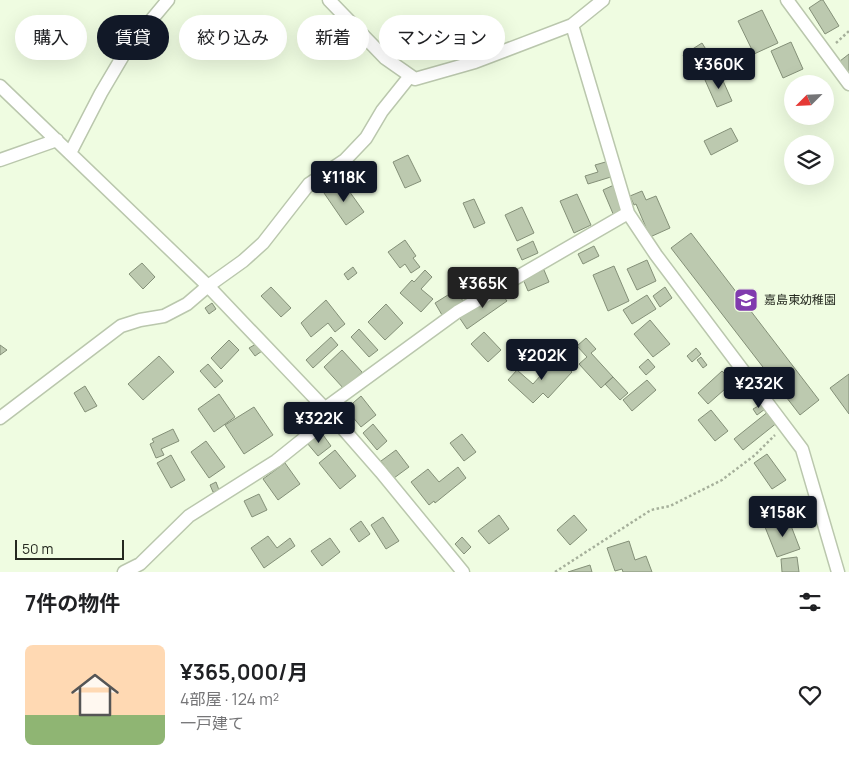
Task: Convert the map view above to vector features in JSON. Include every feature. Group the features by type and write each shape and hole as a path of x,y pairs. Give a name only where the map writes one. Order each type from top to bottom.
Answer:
{"street":[{"path":"70,153 101,93 128,50 168,0"},
{"path":"329,0 385,58 415,78 475,62 572,25 603,0"},
{"path":"787,0 849,84"},
{"path":"572,25 628,213 656,255 802,449 838,572"},
{"path":"0,418 121,326 140,320 164,316 187,304 243,261 263,243 309,184 345,160 361,144 382,111 410,76"},
{"path":"0,86 208,286 381,472 463,572"},
{"path":"0,160 57,140"},
{"path":"124,572 140,564 189,516 276,461 328,413 457,312 628,213"}],"path":[{"path":"825,52 849,31"},
{"path":"555,572 651,510 670,506 722,480 755,455 784,424"}],"building":[{"path":"823,0 839,26 825,34 809,8"},
{"path":"762,10 778,43 754,54 738,21"},
{"path":"791,42 803,69 790,75 784,75 783,78 771,51"},
{"path":"702,43 717,67 698,79 683,55"},
{"path":"849,54 849,73 840,61"},
{"path":"720,74 732,101 717,107 705,80"},
{"path":"731,128 738,141 711,155 704,141"},
{"path":"408,155 421,181 405,188 393,162"},
{"path":"609,161 614,176 588,184 585,176 598,172 595,165"},
{"path":"342,181 364,212 346,225 324,193"},
{"path":"614,185 626,211 614,216 603,190"},
{"path":"642,191 646,200 656,196 670,228 650,237 636,204 634,205 630,196"},
{"path":"577,194 591,225 574,233 560,201"},
{"path":"474,199 485,223 474,228 463,203"},
{"path":"522,207 534,233 517,241 505,215"},
{"path":"691,233 819,400 800,415 671,248"},
{"path":"405,240 416,256 413,258 420,267 411,273 405,264 400,268 388,252"},
{"path":"533,241 538,253 522,260 517,249"},
{"path":"594,246 599,256 583,264 578,254"},
{"path":"647,260 656,281 637,290 627,269"},
{"path":"142,263 155,277 143,289 129,274"},
{"path":"614,266 629,301 608,311 593,275"},
{"path":"353,267 357,273 348,280 344,274"},
{"path":"425,270 432,277 421,289 433,299 421,312 400,293"},
{"path":"544,270 549,282 528,291 523,279"},
{"path":"271,287 291,308 281,317 261,296"},
{"path":"665,287 672,298 660,307 653,296"},
{"path":"498,289 507,301 467,329 459,317"},
{"path":"456,290 463,301 442,315 435,303"},
{"path":"647,295 656,309 632,324 623,310"},
{"path":"326,300 345,324 335,332 328,323 311,337 301,323"},
{"path":"212,303 216,309 209,314 205,308"},
{"path":"386,304 403,323 385,340 368,322"},
{"path":"650,320 670,344 653,357 634,334"},
{"path":"359,329 378,350 369,357 351,337"},
{"path":"484,332 501,350 488,362 471,344"},
{"path":"331,337 338,345 313,368 306,360"},
{"path":"586,338 596,349 591,353 613,377 601,388 579,364 587,357 577,346"},
{"path":"229,340 239,350 221,369 211,358"},
{"path":"256,344 262,351 255,356 249,348"},
{"path":"0,345 7,350 0,355"},
{"path":"696,348 701,354 692,362 687,356"},
{"path":"342,350 362,372 344,389 324,367"},
{"path":"159,356 174,372 143,400 128,384"},
{"path":"557,357 572,372 548,398 543,393 533,403 508,380 517,370 533,384"},
{"path":"701,357 707,365 703,368 697,360"},
{"path":"648,359 655,367 646,375 639,367"},
{"path":"208,364 223,381 215,388 200,371"},
{"path":"722,371 733,382 708,404 698,393"},
{"path":"849,374 849,414 830,388"},
{"path":"613,377 628,393 620,400 605,384"},
{"path":"647,380 656,390 632,411 623,400"},
{"path":"85,386 97,406 85,412 74,393"},
{"path":"219,394 235,417 214,432 198,409"},
{"path":"361,396 376,415 361,427 346,409"},
{"path":"762,404 765,409 757,415 753,409"},
{"path":"254,407 273,435 244,454 225,425"},
{"path":"711,410 728,431 715,441 698,420"},
{"path":"769,411 778,422 743,450 734,439"},
{"path":"373,424 387,441 377,450 363,433"},
{"path":"173,429 179,441 161,449 164,455 156,458 150,444 154,442 152,439"},
{"path":"321,432 331,446 318,456 307,443"},
{"path":"462,434 476,452 464,461 450,443"},
{"path":"206,441 225,467 209,478 191,452"},
{"path":"335,450 356,476 340,489 319,463"},
{"path":"396,450 409,467 394,478 381,461"},
{"path":"767,454 786,480 772,489 754,463"},
{"path":"171,455 185,480 171,488 157,463"},
{"path":"285,463 300,484 278,500 263,479"},
{"path":"458,467 466,478 435,503 434,501 429,505 411,482 428,469 439,482"},
{"path":"216,482 219,490 213,492 210,485"},
{"path":"259,494 267,510 252,517 244,501"},
{"path":"499,515 509,529 489,544 478,531"},
{"path":"574,515 587,530 570,545 557,530"},
{"path":"383,517 399,541 386,549 371,525"},
{"path":"788,518 800,549 777,557 765,527"},
{"path":"361,521 370,534 359,542 350,529"},
{"path":"268,536 277,548 290,538 295,546 264,568 251,548"},
{"path":"462,537 471,547 464,554 455,544"},
{"path":"330,538 340,552 322,566 311,551"},
{"path":"629,541 635,560 646,556 652,572 623,572 622,569 615,571 607,548"},
{"path":"797,557 799,572 782,572 781,559"},
{"path":"590,565 592,572 568,572"}],"place":[{"name":"嘉島東幼稚園","path":"746,300"}]}
